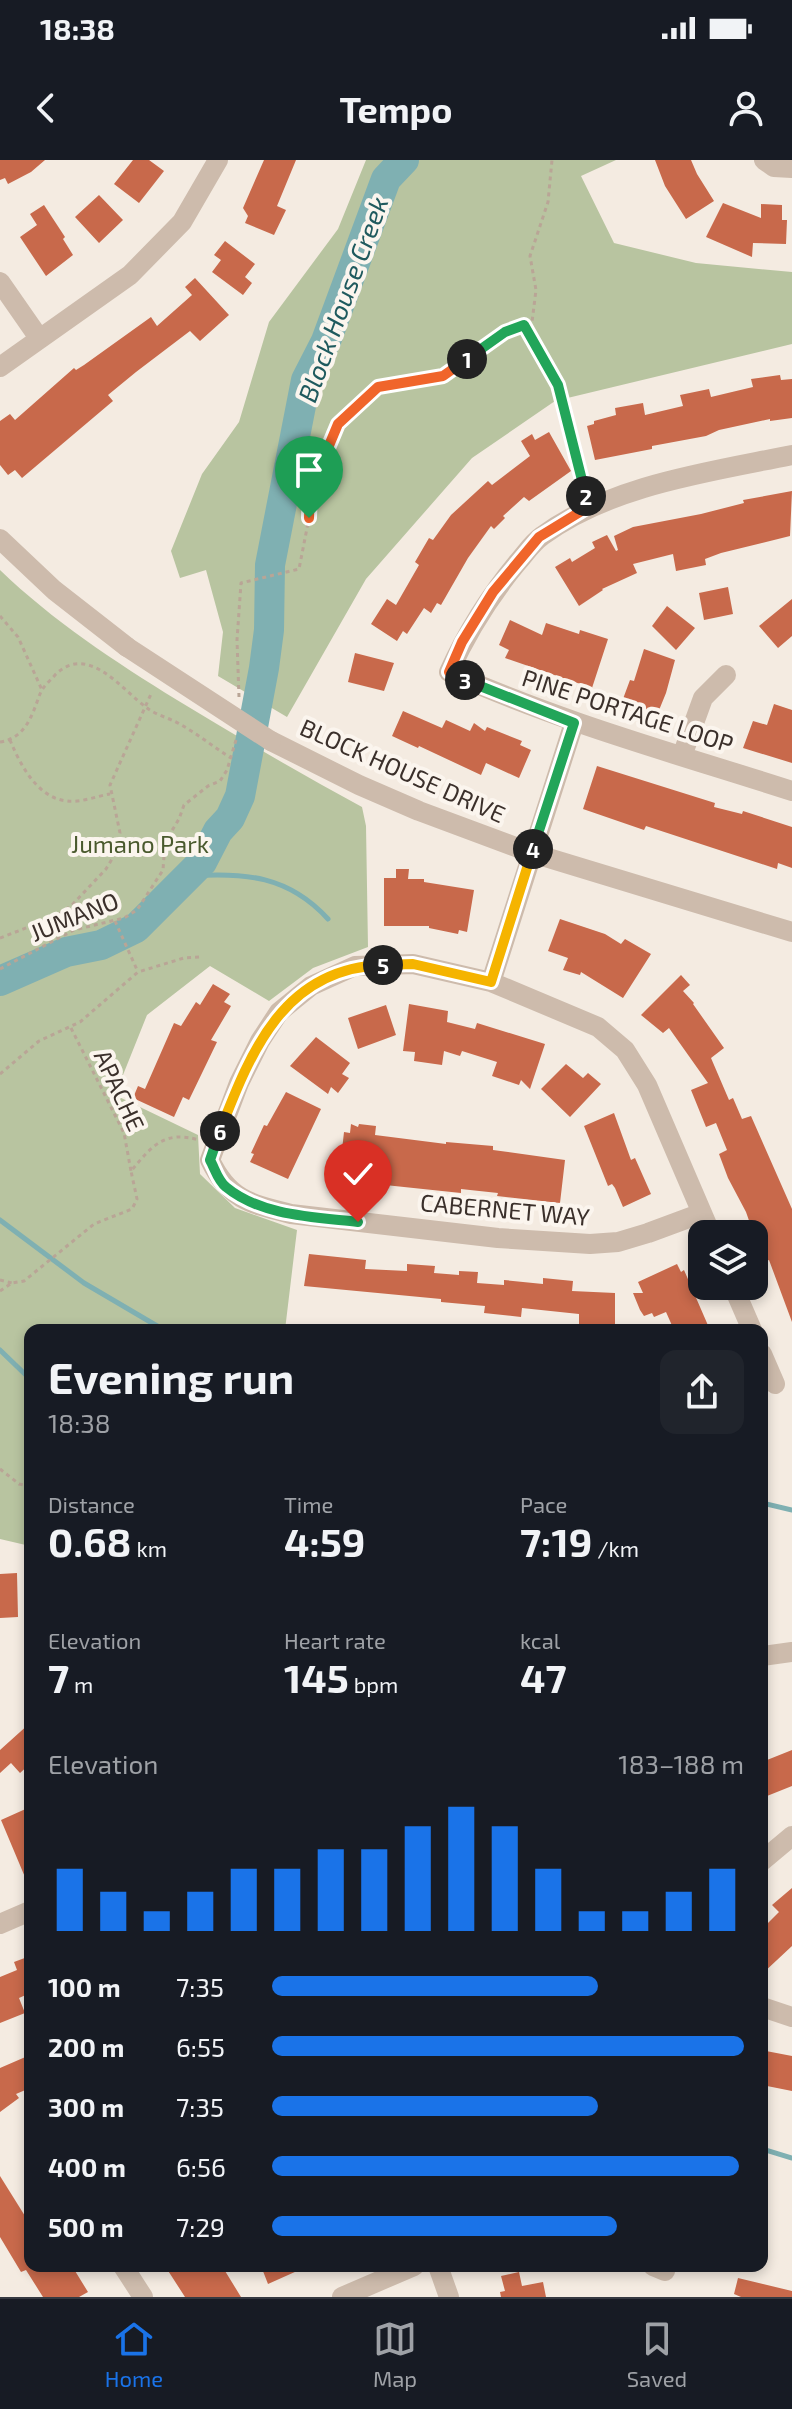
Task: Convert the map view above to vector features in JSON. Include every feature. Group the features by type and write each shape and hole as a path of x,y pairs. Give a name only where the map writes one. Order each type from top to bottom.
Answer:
{"street":[{"path":"0,367 130,275 182,222 218,160"},
{"path":"764,160 774,167 792,168"},
{"path":"0,282 39,338"},
{"name":"PINE PORTAGE LOOP","path":"792,455 688,477 588,507 539,537 493,592 462,642 449,672 501,696 574,723 792,791"},
{"name":"BLOCK HOUSE DRIVE","path":"0,539 54,590 127,647 271,741 392,799 532,853 792,932"},
{"path":"682,756 703,698 726,675"},
{"path":"491,982 574,723"},
{"path":"215,1144 239,1083 279,1012 311,986 355,966 413,964 491,982 598,1027 625,1050 647,1085 705,1220"},
{"name":"CABERNET WAY","path":"215,1144 210,1160 223,1186 244,1199 291,1214 498,1238 590,1244 618,1242 702,1213"},
{"path":"739,1300 749,1324"},
{"path":"768,1368 775,1384"},
{"path":"768,1655 792,1652"},
{"path":"768,1856 792,1836"},
{"path":"0,1924 24,1914"},
{"path":"768,2009 792,2017"},
{"path":"127,2272 143,2297"},
{"path":"342,2297 400,2272"},
{"path":"440,2272 449,2297"}],"path":[{"path":"239,697 237,640 241,583 299,569 309,518 310,491 338,424 378,387 443,376 505,332 532,322 536,290 530,256 548,202 552,160"},
{"path":"524,325 558,385 588,507"},
{"path":"0,616 18,637 42,690"},
{"path":"0,742 17,737 35,713 42,690 64,666 78,663 113,677 146,708 176,722 232,758"},
{"path":"0,938 57,916 72,905 106,869 115,854 120,833 110,794 112,778 151,694"},
{"name":"JUMANO","path":"0,969 74,930 124,918 137,910 163,870 165,842 184,805 208,786 220,781 232,758 240,728"},
{"path":"10,740 30,779 52,797 68,802 110,794"},
{"path":"114,920 138,972"},
{"path":"0,1074 39,1041 80,1022 138,972 184,958 201,957"},
{"name":"APACHE","path":"0,1291 12,1283 24,1281 94,1224 132,1209 137,1199 124,1133 70,1027"},
{"name":"APACHE","path":"131,1171 152,1145 173,1137 189,1137 215,1144"},
{"path":"0,1280 12,1283"},
{"path":"0,1469 24,1485"}],"green space":[{"path":"366,160 616,160 581,176 614,243 696,263 792,272 792,344 555,401 472,458 366,579 287,717 218,676 223,632 206,570 180,578 171,551 202,474 239,422 269,322 338,229"},
{"name":"Jumano Park","path":"0,570 85,640 130,670 362,807 366,826 368,947 313,968 269,1001 210,966 147,1015 115,1095 198,1135 200,1174 235,1208 297,1230 286,1324 24,1324 24,1545 0,1539"}],"building":[{"path":"0,160 45,160 31,172 8,184 5,178 0,180"},
{"path":"133,160 149,160 164,171 139,203 114,184"},
{"path":"264,160 296,160 277,206 286,210 274,235 245,223 248,216 243,208"},
{"path":"655,160 691,160 714,201 686,219 665,186"},
{"path":"99,195 123,220 99,243 75,217"},
{"path":"723,203 761,218 761,204 782,205 782,220 787,220 786,244 753,243 752,257 706,237"},
{"path":"44,205 73,255 46,276 20,237 37,225 30,214"},
{"path":"225,241 255,264 245,277 252,283 243,295 212,272 221,260 214,255"},
{"path":"195,278 229,315 200,341 190,331 136,372 108,395 113,401 22,478 15,470 8,475 0,465 0,421 10,414 15,420 74,368 76,370 84,365 151,317 157,326 192,295 185,287"},
{"path":"780,375 781,380 792,379 792,418 770,419 595,460 587,426 616,415 615,408 643,403 645,415 683,406 680,395 709,389 711,397 753,387 751,379"},
{"path":"549,432 571,471 529,501 524,497 494,529 491,526 441,605 437,603 431,613 424,608 407,634 403,631 397,641 371,624 387,599 396,605 419,565 415,562 429,538 433,540 451,515 488,481 492,485 530,456 521,441 532,434 535,440"},
{"path":"792,491 790,536 721,553 705,559 706,565 676,571 673,554 633,564 637,573 602,589 579,606 555,567 570,558 572,562 595,548 592,542 607,535 616,551 614,536 633,527"},
{"path":"728,587 733,614 704,620 699,593"},
{"path":"792,599 792,636 778,648 759,626"},
{"path":"667,606 695,628 676,650 652,626"},
{"path":"510,620 542,635 546,623 579,634 580,630 608,639 592,688 505,658 509,650 499,645"},
{"path":"644,649 675,660 655,720 620,707 630,680 634,681"},
{"path":"355,653 394,663 384,691 348,682"},
{"path":"774,704 792,710 792,763 743,748 753,721 767,725"},
{"path":"403,711 442,728 446,720 470,731 474,723 485,731 487,727 522,741 520,745 531,750 519,778 486,763 481,775 392,736"},
{"path":"597,766 715,803 714,807 742,814 743,811 792,827 792,868 778,863 777,869 583,809"},
{"path":"396,869 409,869 408,879 424,879 424,882 474,890 467,932 459,930 458,934 429,926 384,926 384,878 396,878"},
{"path":"560,919 605,934 621,944 625,939 651,954 623,998 581,972 580,975 563,970 568,958 548,951"},
{"path":"681,975 690,985 683,991 724,1048 711,1058 729,1100 733,1098 742,1119 751,1116 792,1209 792,1322 768,1260 768,1220 749,1220 719,1154 727,1150 716,1123 706,1127 691,1090 708,1083 669,1028 663,1033 641,1015"},
{"path":"213,984 230,994 224,1002 231,1006 211,1040 217,1042 189,1100 183,1097 174,1117 133,1098 138,1086 145,1089 174,1023 181,1026 196,1002 200,1005"},
{"path":"409,1004 448,1011 447,1022 475,1029 477,1023 545,1044 530,1089 521,1080 519,1085 492,1076 497,1062 462,1051 460,1056 444,1051 442,1065 414,1061 415,1052 403,1051"},
{"path":"386,1005 396,1035 358,1049 348,1018"},
{"path":"316,1037 350,1063 342,1074 349,1078 338,1093 331,1087 328,1094 290,1066"},
{"path":"566,1064 583,1078 588,1073 601,1084 570,1117 541,1089"},
{"path":"286,1092 321,1109 288,1179 250,1162 264,1125 267,1126"},
{"path":"614,1113 631,1160 635,1158 651,1194 623,1207 615,1188 612,1184 608,1186 584,1126"},
{"path":"351,1124 358,1127 359,1124 376,1126 375,1135 493,1146 493,1150 565,1160 560,1203 461,1189 461,1193 347,1181 347,1177 339,1177 344,1132 350,1133"},
{"path":"309,1254 366,1260 365,1269 407,1271 407,1264 435,1266 434,1273 459,1275 459,1271 478,1272 477,1283 504,1285 504,1280 543,1284 543,1278 573,1281 572,1291 615,1293 615,1324 579,1324 579,1314 522,1308 521,1317 484,1313 485,1306 441,1302 441,1299 304,1286"},
{"path":"677,1264 688,1279 688,1300 697,1300 707,1324 671,1324 666,1312 654,1317 652,1313 644,1316 633,1293 643,1293 638,1282"},
{"path":"17,1573 18,1617 0,1618 0,1574"},
{"path":"24,1728 24,1769 20,1773 11,1763 0,1773 0,1750"},
{"path":"792,1750 792,1786 768,1796 768,1760"},
{"path":"24,1810 24,1875 1,1820"},
{"path":"792,1888 792,1946 768,1968 768,1923 779,1912 772,1905"},
{"path":"24,1958 24,1996 19,1998 24,2013 0,2023 0,1977 17,1970 14,1962"},
{"path":"768,2051 792,2056 792,2091 768,2086"},
{"path":"24,2058 24,2091 16,2094 19,2098 0,2112 0,2068"},
{"path":"0,2176 24,2214 24,2271 21,2272 0,2237"},
{"path":"27,2272 76,2272 88,2292 79,2297 43,2297"},
{"path":"169,2272 226,2272 241,2297 185,2297"},
{"path":"263,2272 295,2272 268,2284"},
{"path":"519,2272 522,2286 543,2282 546,2297 501,2297 500,2292 505,2291 501,2276"},
{"path":"738,2278 792,2291 792,2297 741,2297 734,2294"}],"waterway":[{"name":"Block House Creek","path":"0,981 66,952 101,945 136,928 202,862 218,831 230,818 240,796 264,668 269,630 270,565 306,380 326,341 386,179 404,160"},
{"path":"189,876 229,875 282,885 328,919"},
{"path":"0,1220 84,1283 154,1324"},
{"path":"0,1350 24,1373"},
{"path":"768,1504 792,1510"},
{"path":"768,2151 792,2158"}],"route":[{"path":"309,518 310,491 338,424 378,387 443,376 505,332 524,325 558,385 588,507 539,537 493,592 462,642 449,672 501,696 574,723 491,982 413,964 355,966 311,986 279,1012 260,1041 239,1083 210,1160 223,1186 263,1207 291,1214 358,1222"}]}
